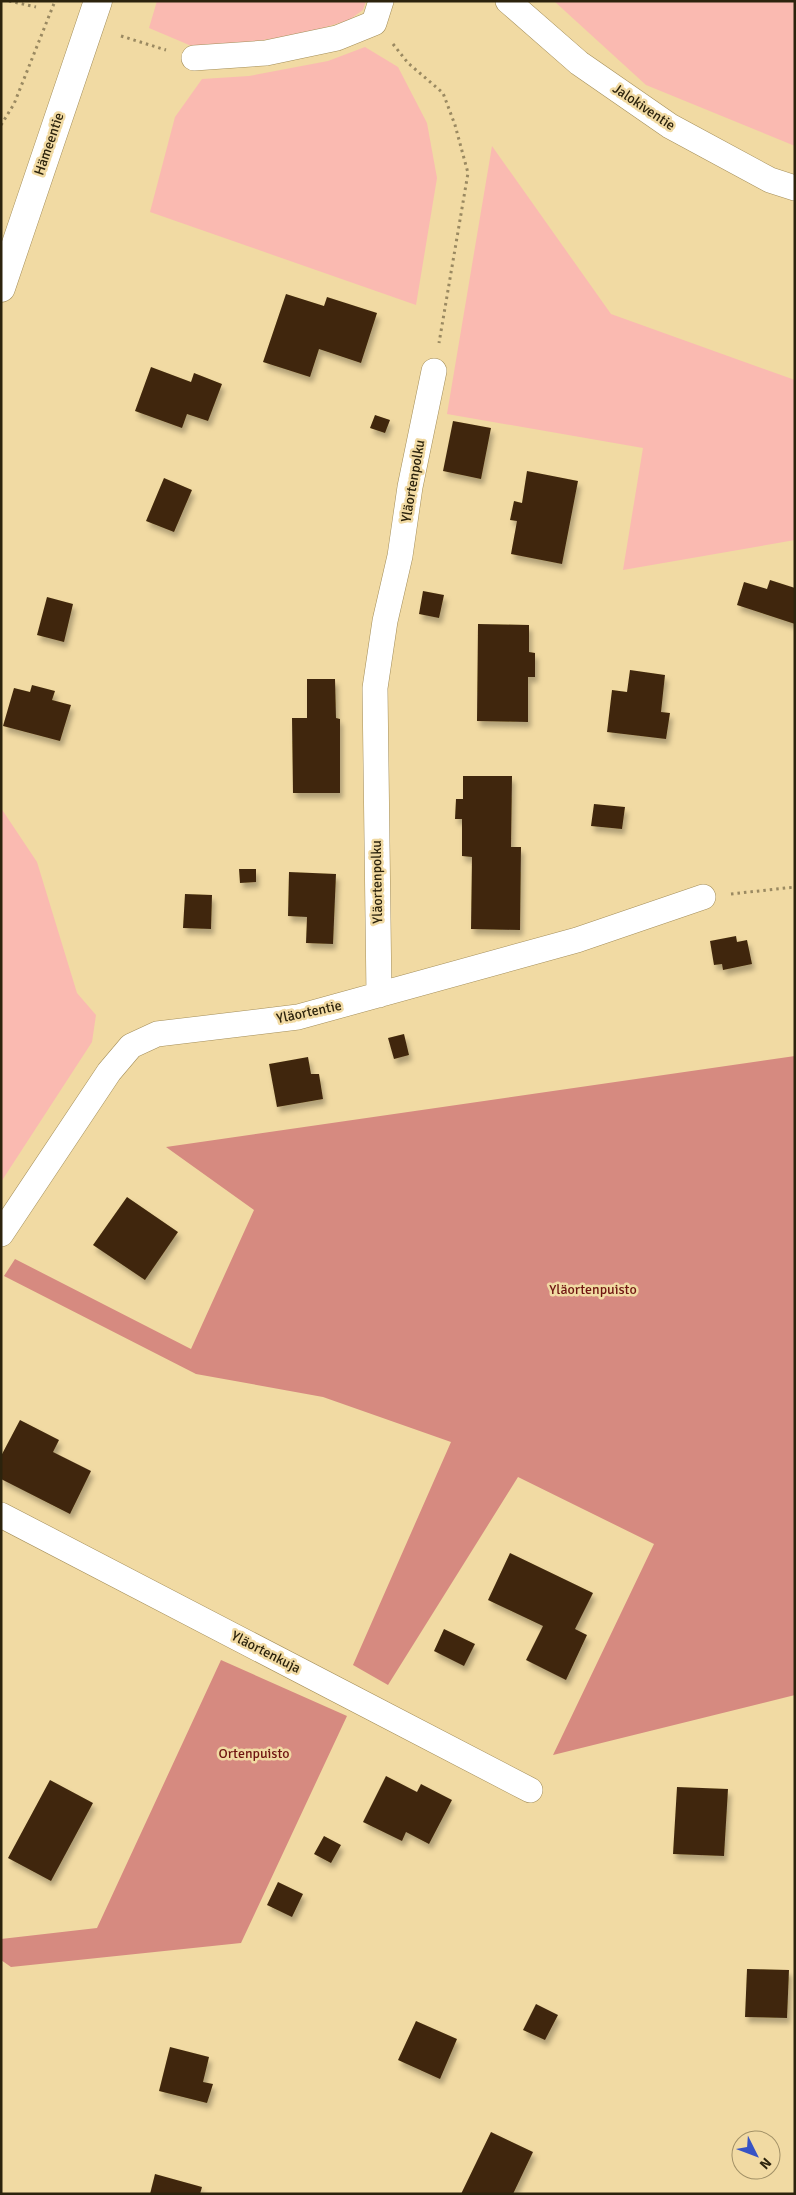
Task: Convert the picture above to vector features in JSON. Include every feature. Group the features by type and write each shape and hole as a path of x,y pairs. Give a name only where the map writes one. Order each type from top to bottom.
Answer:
{"highway":[{"name":"Hämeentie","path":"1,288 98,1"}],"street":[{"name":"Jalokiventie","path":"508,1 579,62 670,126 770,180 795,188"},
{"path":"194,58 266,53 337,38 378,12"},
{"name":"Yläortenpolku","path":"379,995 375,688 385,621 400,556 410,487 434,370"},
{"name":"Yläortentie","path":"1,1234 109,1072 131,1046 157,1034 298,1017 577,940 703,897"},
{"name":"Yläortenkuja","path":"1,1515 530,1790"}],"path":[{"path":"9,1 36,7"},
{"path":"1,125 14,104 55,1"},
{"path":"378,12 408,63 443,94 455,125 468,174 458,241 434,370"},
{"path":"121,36 194,58"},
{"path":"703,897 795,887"}],"shaded area":[{"path":"157,1 366,1 363,10 349,20 306,33 201,50 149,28"},
{"path":"554,1 795,1 795,146 646,85"},
{"path":"365,47 398,67 427,123 437,178 416,305 150,212 175,117 202,79 249,76 328,61"},
{"path":"492,146 611,314 795,380 795,540 623,570 643,448 447,414"},
{"path":"1,808 37,862 77,993 96,1015 92,1042 1,1182"}],"green space":[{"name":"Yläortenpuisto","path":"795,1056 795,1695 553,1755 654,1544 518,1477 388,1685 353,1665 451,1442 323,1397 196,1374 4,1276 15,1259 191,1349 254,1210 166,1147"},
{"name":"Ortenpuisto","path":"221,1660 347,1716 241,1943 11,1967 1,1960 1,1939 97,1928"}],"building":[{"path":"286,294 324,306 327,297 377,313 361,363 319,349 310,377 263,362"},
{"path":"151,367 191,382 194,373 222,384 208,421 187,414 182,428 135,411"},
{"path":"375,415 390,420 385,433 370,428"},
{"path":"453,421 491,428 481,479 443,471"},
{"path":"527,471 578,481 562,564 511,554 517,521 510,520 514,501 522,503"},
{"path":"164,478 192,490 174,532 146,521"},
{"path":"770,580 795,588 795,624 737,605 744,582 767,589"},
{"path":"423,591 444,595 439,618 419,614"},
{"path":"47,597 73,604 64,642 37,635"},
{"path":"478,624 529,625 529,652 535,653 535,677 528,677 528,722 477,721"},
{"path":"630,670 665,675 661,712 670,713 666,739 607,732 612,690 627,692"},
{"path":"307,679 335,679 336,718 340,719 340,793 293,793 292,718 307,718"},
{"path":"32,685 55,691 52,700 71,705 60,741 3,726 14,688 30,692"},
{"path":"463,776 512,776 511,847 521,847 520,930 471,929 472,857 462,856 462,819 455,819 456,799 463,799"},
{"path":"594,804 625,807 622,829 591,826"},
{"path":"239,869 256,869 256,882 240,883"},
{"path":"289,872 336,874 333,944 306,943 307,917 288,916"},
{"path":"185,894 212,895 211,929 183,928"},
{"path":"736,936 737,942 747,940 752,964 723,970 722,964 714,965 710,941"},
{"path":"404,1034 409,1055 394,1059 388,1038"},
{"path":"308,1057 311,1074 319,1074 323,1099 277,1107 269,1064"},
{"path":"127,1197 178,1232 145,1280 93,1245"},
{"path":"20,1420 59,1440 53,1452 91,1471 70,1514 1,1479 1,1456"},
{"path":"510,1553 593,1593 575,1629 587,1635 566,1680 526,1660 543,1626 488,1600"},
{"path":"444,1629 475,1644 464,1666 434,1651"},
{"path":"386,1776 417,1792 421,1784 452,1800 429,1844 406,1832 402,1841 363,1822"},
{"path":"50,1780 93,1803 51,1881 8,1858"},
{"path":"677,1787 728,1789 724,1856 673,1854"},
{"path":"324,1836 341,1845 331,1863 314,1854"},
{"path":"278,1882 303,1894 292,1917 267,1905"},
{"path":"747,1969 789,1970 787,2018 745,2017"},
{"path":"536,2004 558,2015 545,2040 523,2030"},
{"path":"416,2021 457,2039 440,2079 398,2060"},
{"path":"170,2047 209,2057 203,2082 213,2084 207,2103 159,2091"},
{"path":"491,2132 533,2152 513,2194 461,2194"},
{"path":"155,2174 202,2187 200,2194 150,2194"}]}
